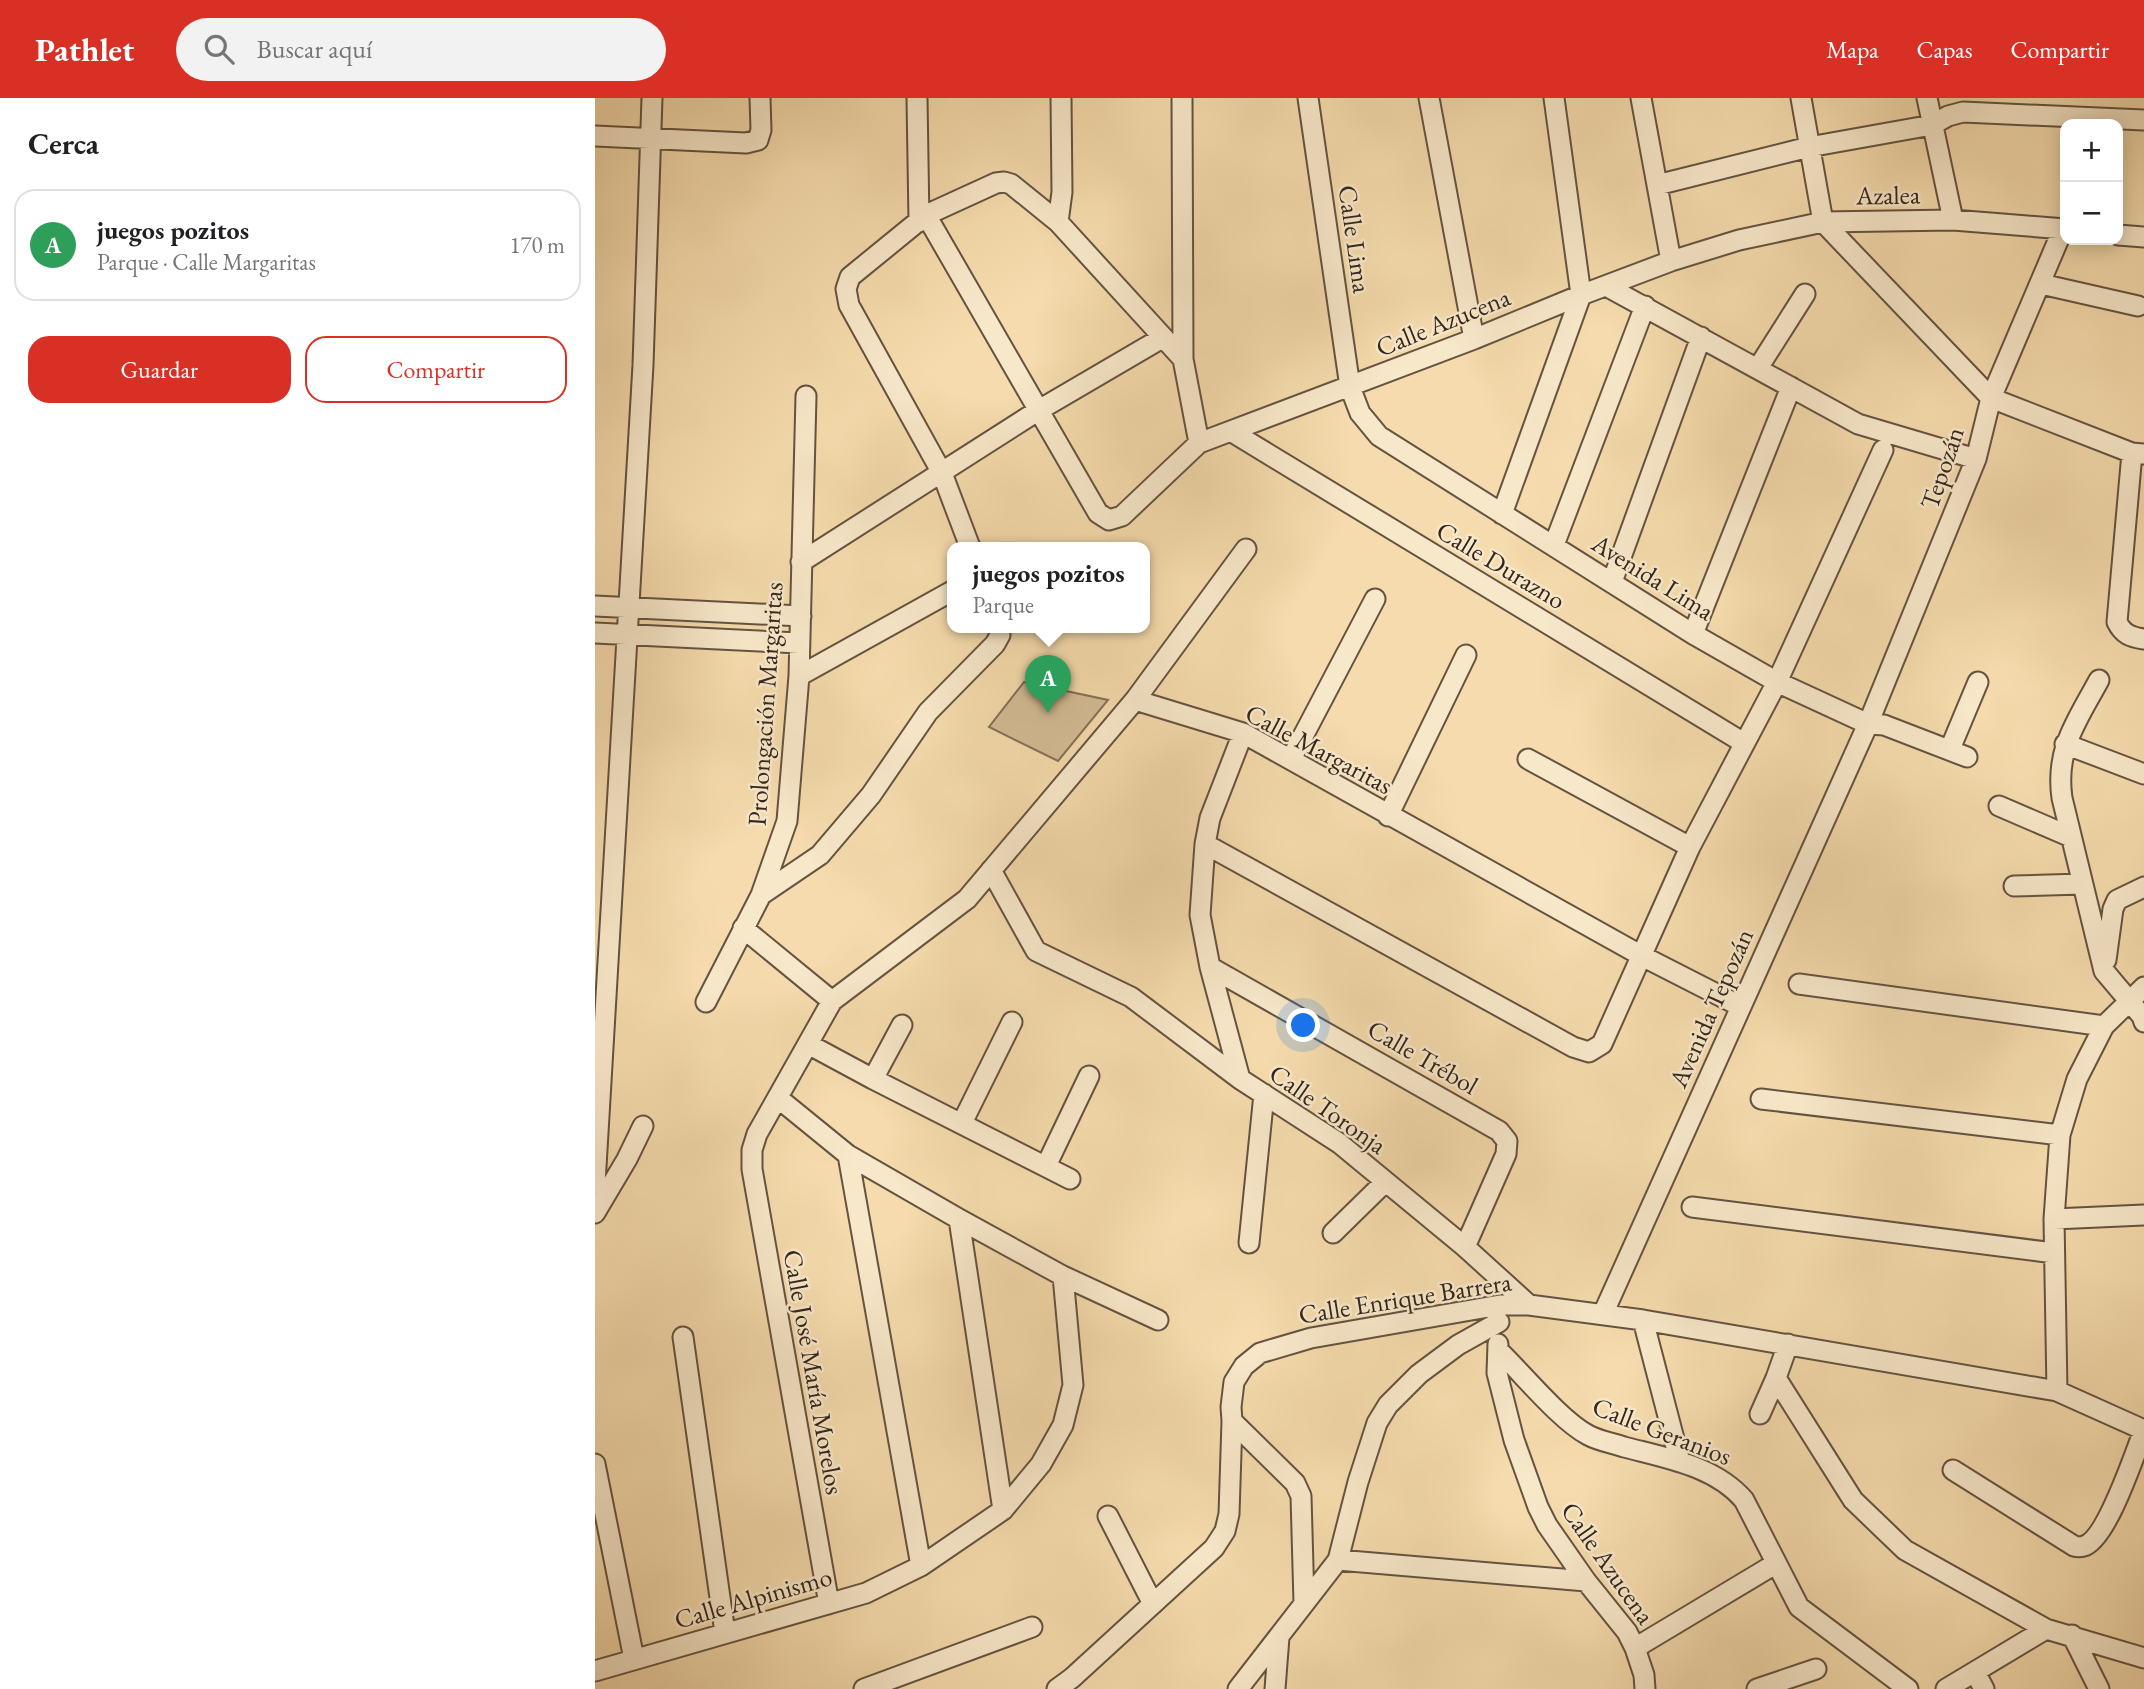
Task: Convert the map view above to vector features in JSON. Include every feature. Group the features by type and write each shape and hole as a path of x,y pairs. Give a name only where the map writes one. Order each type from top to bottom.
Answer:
{"street":[{"path":"595,1184 597,1105 643,365 652,98"},
{"path":"595,136 746,143 758,140 761,130 760,98"},
{"path":"918,98 922,218 1039,410"},
{"path":"1058,222 1062,192 1061,98"},
{"path":"1182,98 1183,359 1199,443"},
{"name":"Calle Lima","path":"1308,98 1350,387"},
{"path":"1429,98 1474,339"},
{"path":"1502,514 1581,295 1553,98"},
{"path":"1641,98 1671,261"},
{"path":"1801,98 1823,222 1991,398 2138,453 2117,622 2122,632 2133,638 2144,639"},
{"path":"1927,98 1952,220"},
{"path":"1657,185 1809,148 1932,125 1948,116 1963,112 2028,107 2144,120"},
{"path":"968,542 942,473 849,304 846,289 850,277 922,218 996,183 1004,182 1011,184 1058,222 1183,359"},
{"name":"Azalea","path":"1823,222 1952,220 2060,229"},
{"name":"Calle Azucena","path":"1039,410 1098,513 1109,520 1122,516 1199,443 1671,261 1739,240 1823,222"},
{"path":"2123,235 2144,237"},
{"name":"Tepozán","path":"1868,724 1976,459 1991,398 2060,239"},
{"path":"2041,284 2138,306"},
{"path":"1606,286 1858,424 1976,459"},
{"path":"1758,368 1805,294"},
{"path":"1554,545 1645,306"},
{"path":"1612,582 1701,337"},
{"path":"801,562 1039,410 1162,338"},
{"name":"Avenida Lima","path":"1350,387 1360,413 1379,436 1693,634 1777,682 1868,724 1884,725 1959,753 1978,682"},
{"path":"1693,634 1791,387"},
{"name":"Prolongación Margaritas","path":"706,1002 761,895 787,821 799,676 806,396"},
{"name":"Calle Durazno","path":"1232,432 1744,743"},
{"path":"1205,844 1573,1047 1589,1052 1602,1044 1690,847 1777,682 1882,450"},
{"path":"1158,1320 1063,1276 848,1155 778,1098 832,1001 967,899 1135,700 1247,550"},
{"path":"799,676 947,594"},
{"path":"1291,759 1375,599"},
{"path":"595,606 801,616"},
{"path":"595,633 799,643"},
{"path":"761,895 820,855 871,795 927,712 995,644 1000,633"},
{"path":"1388,816 1466,655"},
{"path":"2099,680 2064,744 2059,777 2104,971 2142,1016 2144,1022"},
{"name":"Calle Margaritas","path":"1135,700 1243,733 1642,956 1740,1006"},
{"name":"Avenida Tepozán","path":"1603,1314 1868,724"},
{"name":"Calle Toronja","path":"1243,733 1210,818 1205,844 1201,915 1210,967 1240,1079 1339,1143 1465,1247 1528,1305"},
{"path":"2064,744 2144,774"},
{"path":"1528,760 1690,847"},
{"path":"1999,806 2071,837"},
{"path":"992,870 1036,951 1131,997 1240,1079"},
{"path":"2014,886 2082,884"},
{"path":"2104,971 2113,909 2117,900 2144,887"},
{"path":"743,928 832,1001"},
{"name":"Calle Trébol","path":"1210,967 1499,1131 1507,1141 1506,1154 1465,1247"},
{"path":"1799,984 2104,1026"},
{"path":"2057,1391 2054,1219 2060,1135 2077,1079 2104,1026 2144,987"},
{"path":"962,1123 1012,1022"},
{"path":"873,1079 902,1024"},
{"path":"809,1044 1070,1179"},
{"path":"1046,1166 1089,1076"},
{"path":"1249,1243 1264,1094"},
{"name":"Calle José María Morelos","path":"778,1098 757,1134 752,1150 752,1169 829,1604"},
{"path":"1761,1100 2060,1135"},
{"path":"595,1213 628,1159 643,1126"},
{"path":"848,1155 922,1566"},
{"path":"1333,1233 1385,1182"},
{"path":"1692,1207 2054,1252"},
{"path":"2054,1219 2144,1215"},
{"path":"959,1219 1003,1510"},
{"name":"Calle Alpinismo","path":"595,1671 866,1593 922,1566 1003,1510 1041,1464 1063,1425 1073,1385 1063,1276"},
{"name":"Calle Enrique Barrera","path":"1068,1685 1214,1548 1225,1531 1229,1514 1234,1382 1244,1366 1260,1353 1311,1338 1499,1313 1528,1305 1643,1320 2057,1391 2144,1430"},
{"path":"1238,1689 1338,1560 1358,1482 1377,1423 1388,1405 1419,1374 1499,1313"},
{"name":"Calle Azucena","path":"1499,1313 1497,1373 1514,1440 1538,1507 1547,1525 1586,1581 1627,1632 1644,1675 1645,1689"},
{"path":"1643,1320 1680,1462"},
{"path":"683,1337 725,1633"},
{"path":"1760,1414 1788,1344"},
{"name":"Calle Geranios","path":"1498,1350 1573,1425 1589,1436 1680,1462 1718,1477 1734,1488 1744,1500 1799,1607 1908,1689"},
{"path":"1776,1378 1853,1500 1905,1549 2046,1629 2144,1658"},
{"path":"1233,1421 1295,1483 1301,1496 1304,1603"},
{"path":"1953,1469 2074,1546 2083,1547 2091,1542 2116,1505 2144,1430"},
{"path":"595,1464 634,1659"},
{"path":"1108,1517 1153,1604"},
{"path":"1338,1560 1586,1581"},
{"path":"1635,1648 1775,1564"},
{"path":"864,1689 1033,1627"},
{"path":"1946,1689 1980,1680 2046,1629"},
{"path":"2072,1635 2099,1689"},
{"path":"1275,1689 1279,1637"},
{"path":"1757,1689 1816,1669"}],"shaded area":[{"path":"1024,682 1108,700 1058,761 989,727"}],"place":[{"name":"juegos pozitos","path":"1048,713"}]}
